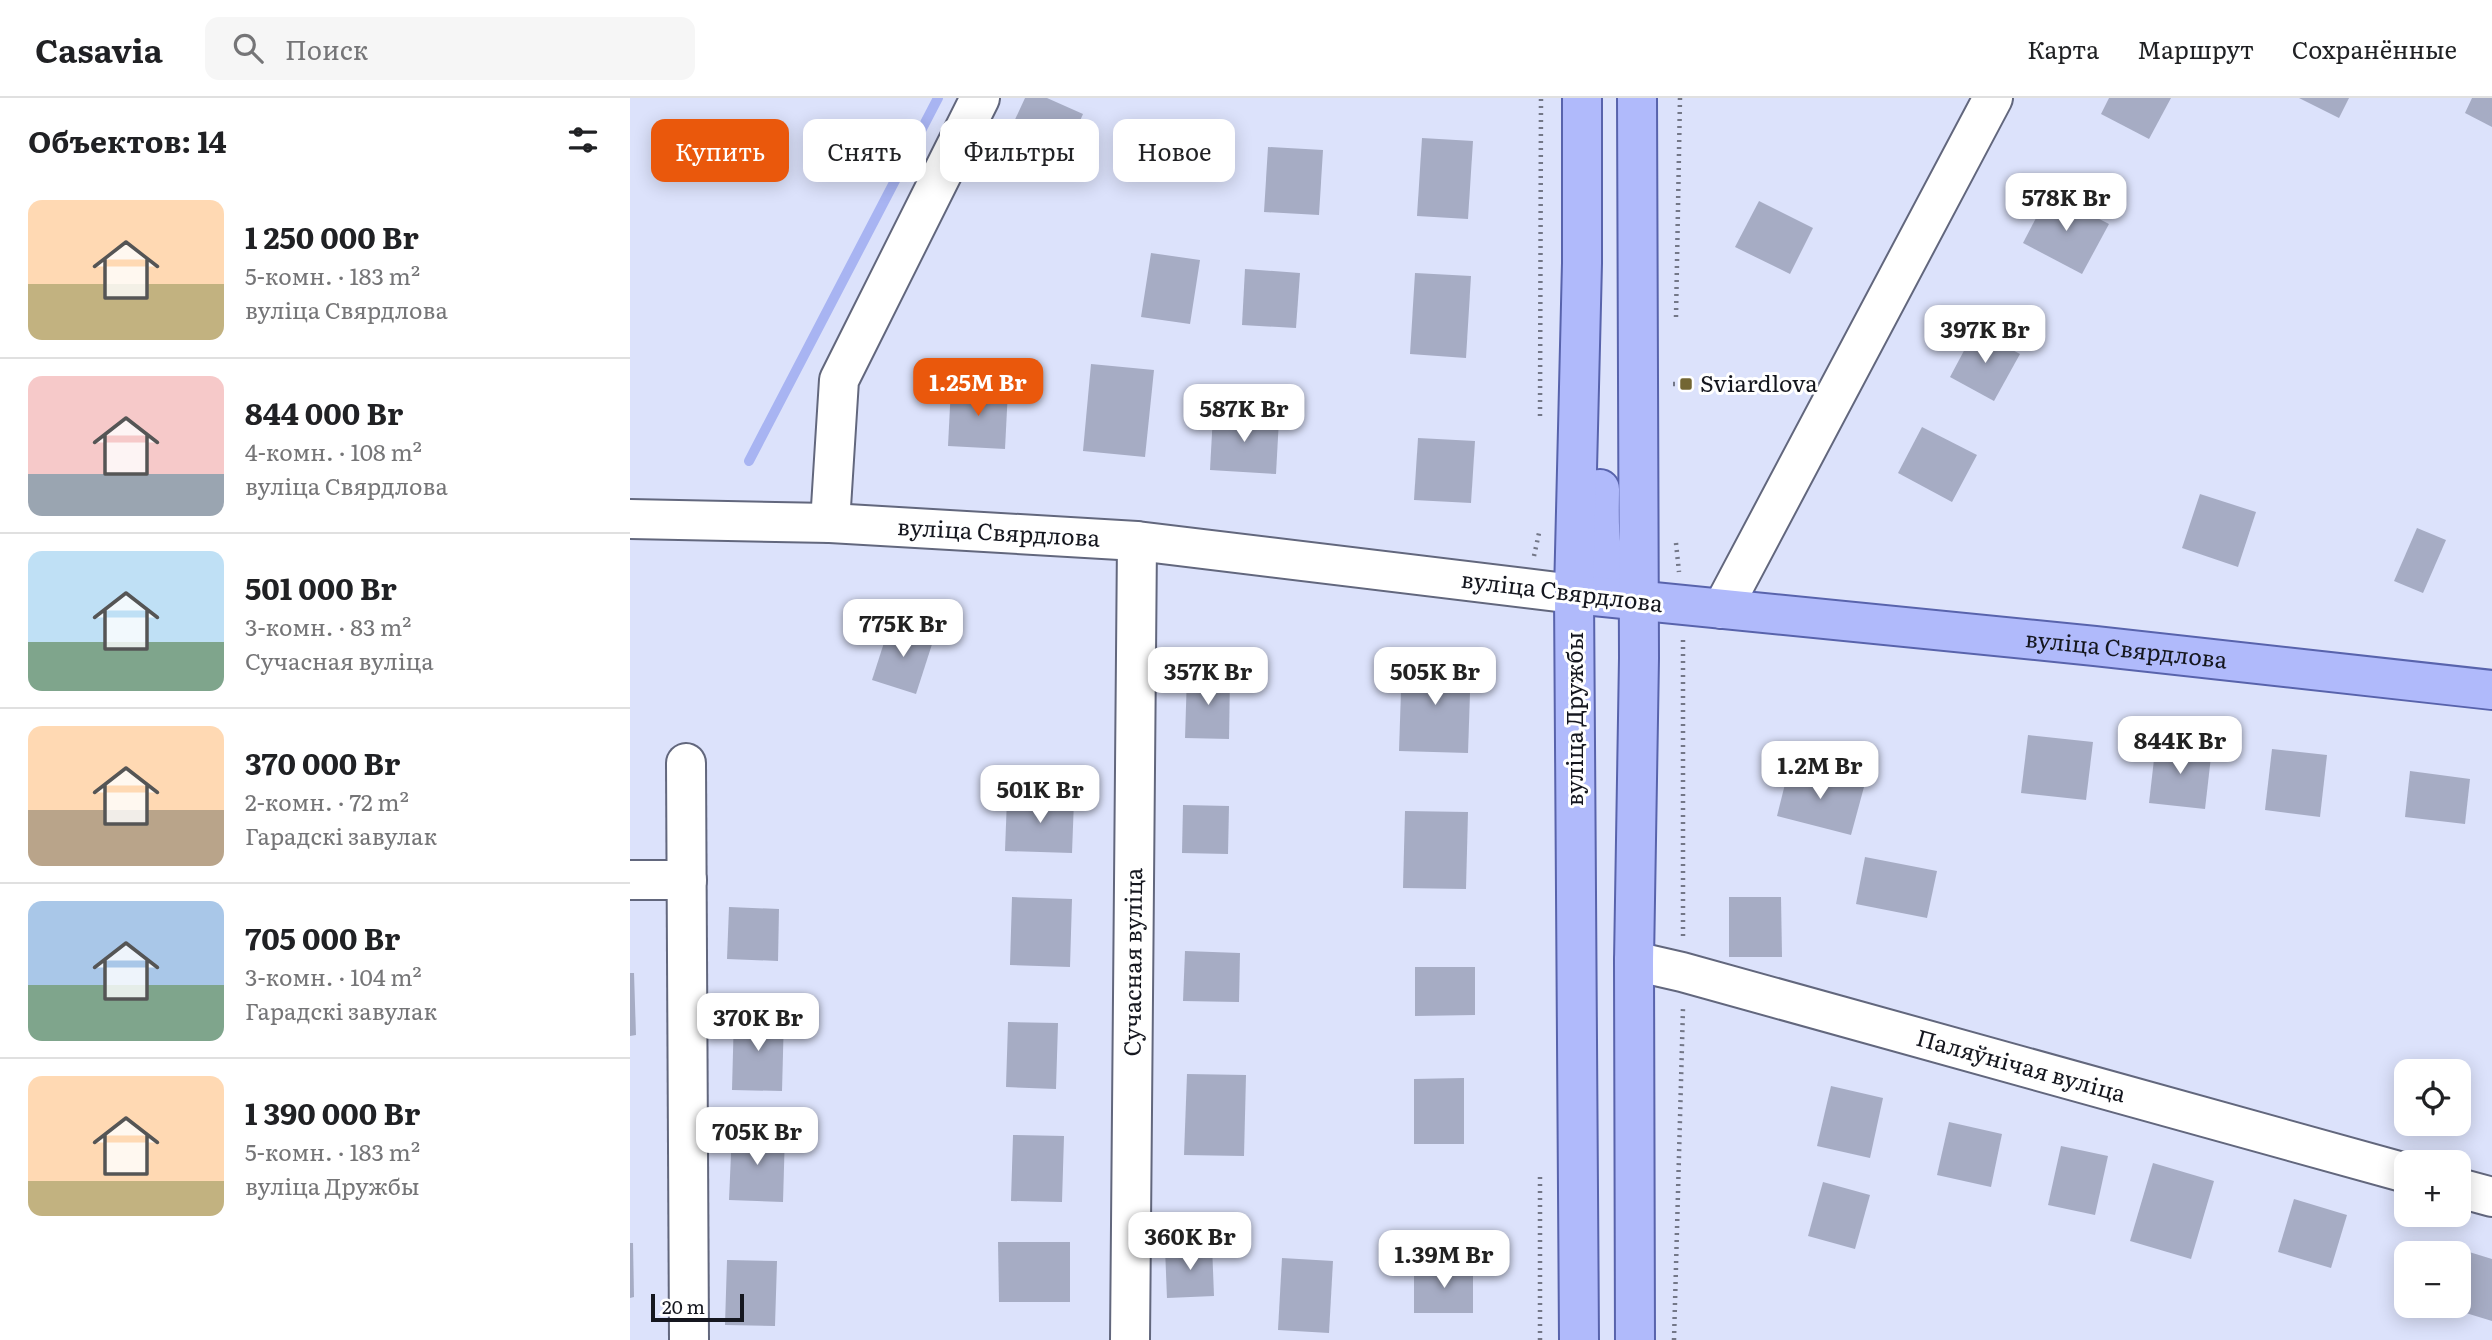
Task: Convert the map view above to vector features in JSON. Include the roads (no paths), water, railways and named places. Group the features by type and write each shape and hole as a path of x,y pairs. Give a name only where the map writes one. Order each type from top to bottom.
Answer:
{"main road":[{"name":"вуліца Дружбы","path":"1578,1340 1574,594 1582,263 1582,98"},
{"path":"1635,1340 1637,98"},
{"path":"1582,263 1600,387 1600,530 1604,562 1621,591 1638,601"},
{"path":"1574,594 1594,605 1611,628 1615,657 1618,820 1634,961"},
{"name":"вуліца Свярдлова","path":"1574,594 2095,646 2492,690"}],"street":[{"path":"830,523 839,380 980,98"},
{"path":"1722,609 1993,98"},
{"name":"вуліца Свярдлова","path":"630,519 830,523 1137,541 1574,594"},
{"name":"Сучасная вуліца","path":"1130,1340 1137,541"},
{"path":"686,763 689,1340"},
{"path":"630,880 687,880"},
{"name":"Паляўнічая вуліца","path":"1634,961 1719,982 2394,1170"},
{"path":"2471,1191 2492,1197"}],"waterway":[{"path":"749,461 938,98"}],"place":[{"name":"Sviardlova","path":"1686,384"}]}
